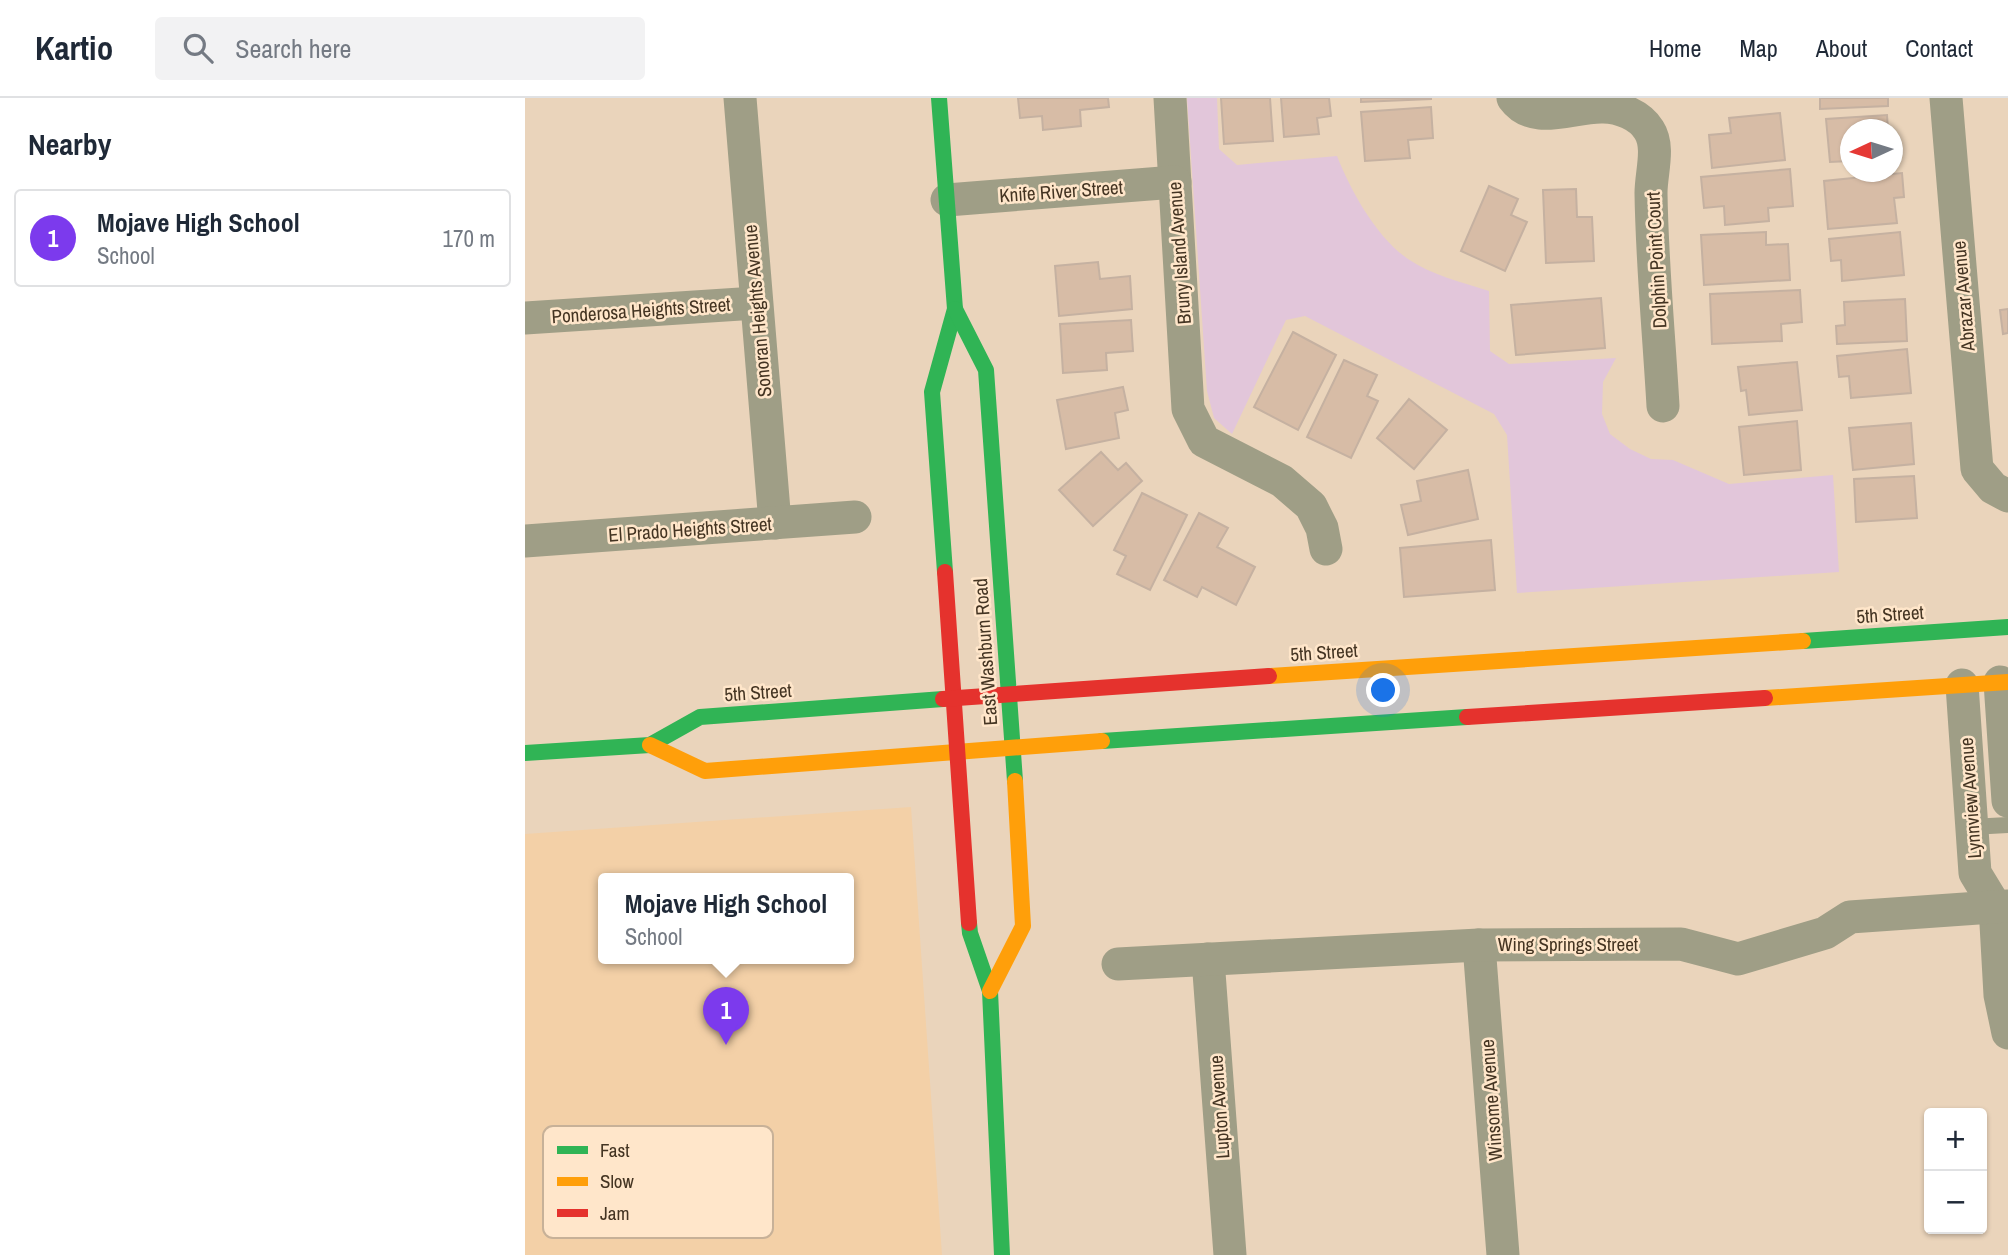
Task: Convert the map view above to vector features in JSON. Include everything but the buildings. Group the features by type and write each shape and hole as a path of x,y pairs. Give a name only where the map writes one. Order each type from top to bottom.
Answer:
{"main road":[{"name":"East Washburn Road","path":"939,98 955,309 932,392 970,933 991,991 1002,1255"},
{"name":"East Washburn Road","path":"955,309 986,370 1010,694 1023,926 991,991"},
{"name":"5th Street","path":"525,753 650,745 700,717 2008,628"},
{"name":"5th Street","path":"650,745 705,771 1012,747 2004,682"}],"street":[{"name":"Sonoran Heights Avenue","path":"740,98 775,523"},
{"name":"Bruny Island Avenue","path":"1170,98 1188,408 1204,441 1282,481 1311,506 1322,528 1326,549"},
{"name":"Dolphin Point Court","path":"1513,98 1521,109 1536,114 1604,107 1622,110 1649,129 1654,143 1651,191 1663,406"},
{"name":"Abrazar Avenue","path":"1946,98 1977,469 2000,492"},
{"name":"Knife River Street","path":"947,200 1175,183"},
{"name":"Ponderosa Heights Street","path":"525,318 756,303"},
{"name":"El Prado Heights Street","path":"525,541 855,517"},
{"name":"Lynnview Avenue","path":"2004,682 2008,801"},
{"name":"Lynnview Avenue","path":"1962,685 1975,873 2004,897 2000,995 2008,1033"},
{"name":"Wing Springs Street","path":"1118,964 1479,945 1681,944 1738,959 1825,933 1850,917 2004,897"},
{"name":"Winsome Avenue","path":"1479,945 1503,1255"},
{"name":"Lupton Avenue","path":"1208,959 1230,1255"}],"lane":[{"path":"1972,827 2008,825"}],"shaded area":[{"path":"1187,98 1217,98 1219,149 1237,165 1337,156 1349,184 1366,212 1396,250 1408,259 1447,278 1489,291 1490,351 1509,364 1616,358 1603,382 1602,414 1610,434 1630,449 1651,459 1673,460 1729,484 1833,475 1839,572 1517,593 1507,435 1494,414 1305,316 1286,320 1232,434 1214,418 1207,391"},
{"path":"911,807 942,1255 525,1255 525,834"}],"traffic: fast":[{"path":"939,98 955,309 932,392 945,572"},
{"path":"955,309 986,370 1015,781"},
{"path":"1803,641 2008,627"},
{"path":"525,753 650,745 700,717 943,699"},
{"path":"1102,741 1467,717"},
{"path":"969,923 990,991 1002,1255"}],"traffic: slow":[{"path":"1269,676 1803,641"},
{"path":"1765,698 2008,682"},
{"path":"650,745 705,771 1102,741"},
{"path":"990,991 1023,926 1015,781"}],"traffic: jam":[{"path":"945,572 969,923"},
{"path":"943,699 1269,676"},
{"path":"1467,717 1765,698"}],"place":[{"name":"Mojave High School","path":"726,1045"}]}
